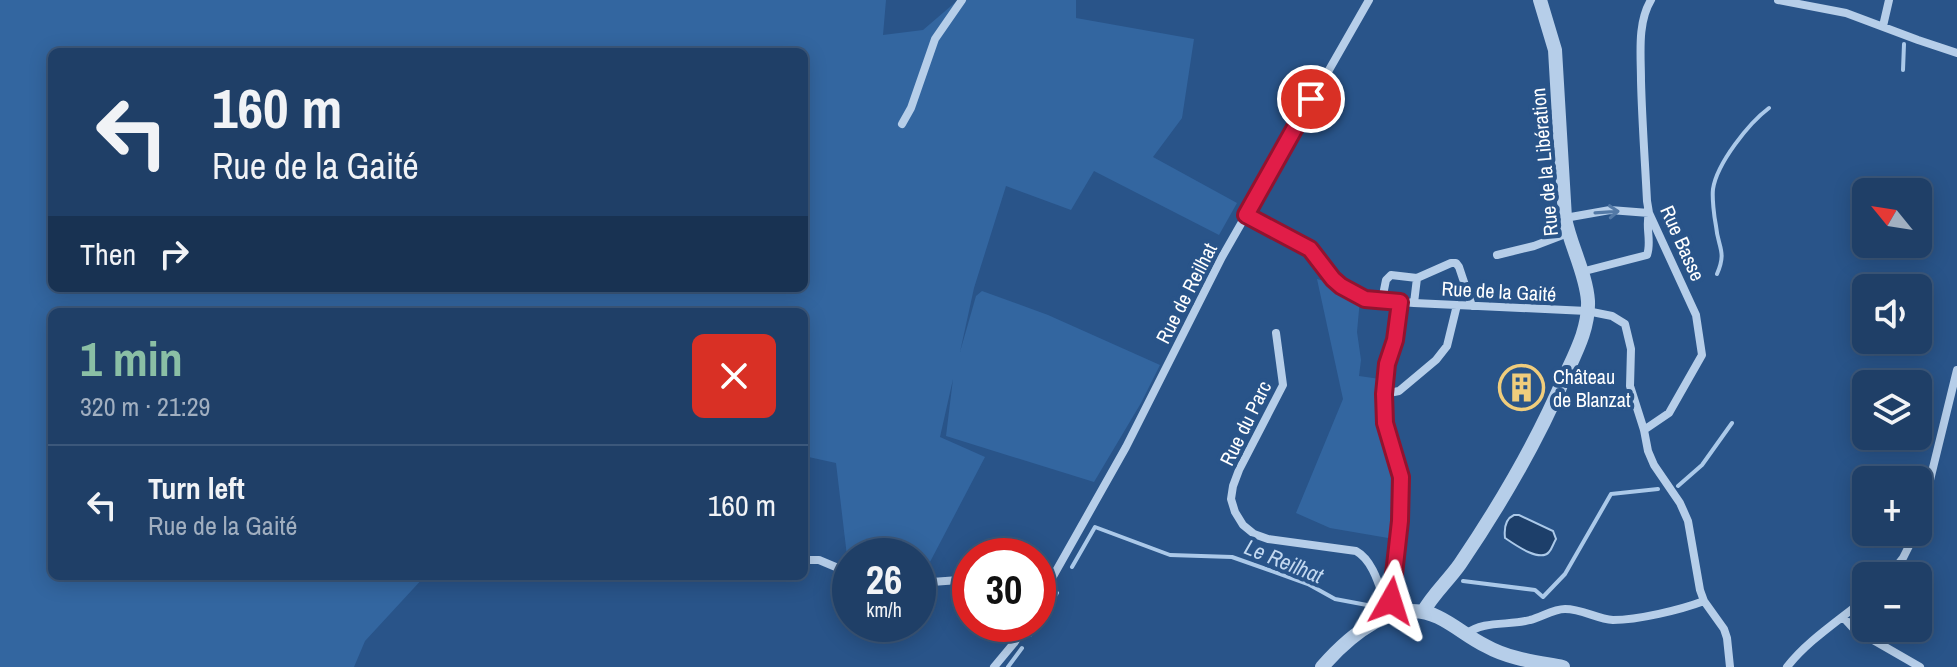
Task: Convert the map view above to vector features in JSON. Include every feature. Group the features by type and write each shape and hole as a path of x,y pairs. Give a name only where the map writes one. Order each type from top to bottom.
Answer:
{"street":[{"path":"902,124 911,108 935,39 962,0"},
{"name":"Rue de Reilhat","path":"1056,571 1126,447 1222,257 1369,0"},
{"name":"Rue de la Libération","path":"1423,612 1490,519 1544,422 1585,329 1588,298 1566,226 1555,50 1540,0"},
{"name":"Rue Basse","path":"1644,430 1669,413 1702,355 1696,315 1649,213 1642,122 1641,38 1646,8 1651,0"},
{"path":"1778,0 1846,13 1957,53"},
{"path":"1883,26 1889,0"},
{"path":"1497,255 1534,246 1566,226 1610,210 1649,213 1647,255 1581,272"},
{"name":"Rue de la Gaité","path":"1246,215 1310,249 1333,279 1365,299 1587,311 1612,316 1625,324 1631,349 1630,386 1644,430"},
{"path":"1382,300 1386,280 1391,275 1417,278 1456,263 1472,306"},
{"path":"1414,303 1417,278"},
{"path":"1390,615 1400,521 1401,477 1385,423 1384,394 1400,302"},
{"path":"1384,394 1399,391 1436,360 1447,346 1457,305"},
{"name":"Rue du Parc","path":"1276,333 1283,385 1239,470 1231,499 1235,512 1243,525 1254,534 1268,539 1356,551 1365,556 1390,615"},
{"path":"1932,471 1957,370"},
{"path":"1644,430 1654,465 1680,503 1688,521 1704,601 1724,629 1730,667"},
{"path":"808,560 819,560 832,565"},
{"path":"1466,634 1474,627 1513,624 1564,609 1610,620 1628,619 1704,601"},
{"path":"1787,667 1852,610"},
{"path":"1322,667 1370,624 1408,611 1435,615 1487,647 1563,667"},
{"path":"1843,617 1854,629 1920,667"},
{"path":"994,667 1015,642"}],"shaded area":[{"path":"0,0 886,0 883,35 923,30 958,0 1076,0 1076,18 1194,39 1182,118 1153,157 1237,203 1219,235 1094,171 1071,210 1006,186 974,288 960,352 976,296 982,291 1048,315 1160,365 1141,403 1094,482 946,436 953,379 940,437 985,457 936,551 936,538 845,538 836,463 808,457 808,308 48,308 48,580 421,580 365,641 354,667 0,667"},
{"path":"1317,279 1360,299 1357,332 1361,360 1359,376 1380,379 1380,394 1398,477 1394,539 1330,528 1296,513 1343,399"},
{"path":"1514,515 1553,531 1556,539 1549,552 1545,555 1533,554 1505,538 1506,525"}],"waterway":[{"path":"1903,70 1904,44"},
{"path":"1717,274 1722,255 1713,207 1716,179 1735,144 1769,108"},
{"name":"Le Reilhat","path":"1678,486 1702,465 1732,423"},
{"name":"Le Reilhat","path":"1463,581 1535,590 1543,597 1565,574 1611,494 1658,489"},
{"name":"Le Reilhat","path":"1072,567 1095,527 1170,555 1232,557 1308,584 1335,599 1367,605"},
{"name":"Le Reilhat","path":"1008,667 1022,648"}],"place":[{"name":"Château de Blanzat","path":"1522,388"}],"route":[{"path":"1311,99 1246,215 1310,249 1341,286 1365,299 1400,302 1384,394 1385,423 1401,477 1400,521 1391,601"}]}
